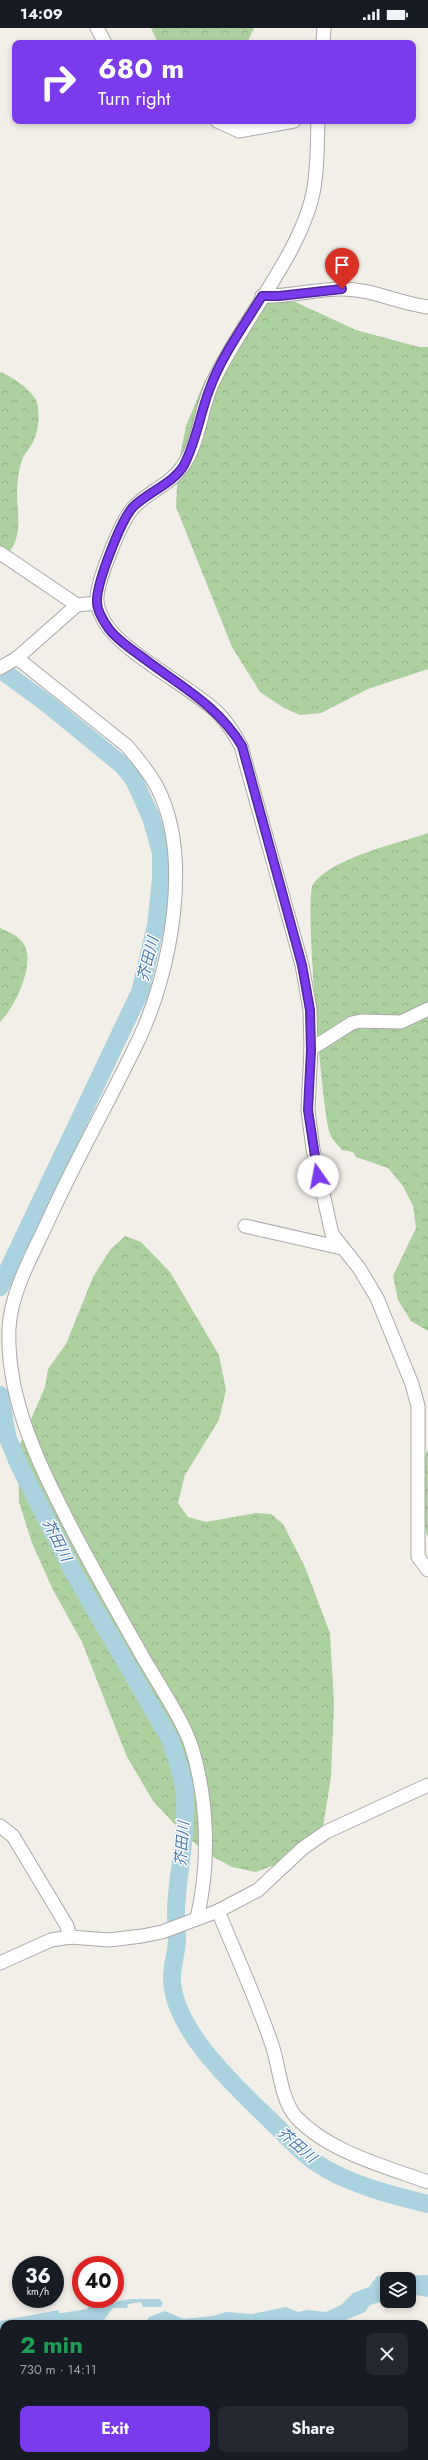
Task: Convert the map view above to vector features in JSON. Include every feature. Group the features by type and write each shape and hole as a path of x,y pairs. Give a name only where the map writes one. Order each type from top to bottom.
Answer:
{"street":[{"path":"97,28 103,40"},
{"path":"323,40 324,28"},
{"path":"224,124 239,131 278,124"},
{"path":"318,124 316,168 313,193 307,213 290,251 226,355 210,388 189,455 182,468 133,508 123,521 99,586 97,602 102,619 110,631 134,651 216,711 230,726 242,746 302,965 310,1010 311,1050 308,1110 313,1149 332,1234 359,1268 377,1298 412,1384 418,1406 418,1557 428,1570"},
{"path":"262,296 279,296 342,289 370,292 428,307"},
{"path":"0,553 77,604"},
{"path":"0,668 17,658 77,604 97,602"},
{"path":"17,658 127,746 142,763 158,788 169,817 174,840 176,868 174,908 166,955 155,995 140,1038 63,1189 33,1253 12,1306 9,1330 13,1376 32,1448 97,1577 191,1745 202,1790 204,1829 204,1887 197,1918"},
{"path":"311,1050 352,1023 362,1021 401,1022 428,1009"},
{"path":"245,1226 342,1248"},
{"path":"0,1963 51,1940 70,1937 108,1940 162,1932 218,1911 258,1890 303,1848 326,1832 428,1785"},
{"path":"0,1826 13,1836 66,1926 70,1937"},
{"path":"218,1911 272,2046 286,2098 296,2116 320,2136 348,2152 428,2182"}],"green space":[{"path":"151,28 254,28 248,40 157,40"},
{"path":"289,299 356,330 419,347 428,347 428,669 368,689 321,713 300,715 284,708 260,692 232,647 176,507 178,466 186,426 205,380 234,338 263,303"},
{"path":"0,372 20,383 30,392 36,400 38,418 34,440 23,458 19,471 17,491 18,533 9,552 0,562"},
{"path":"428,833 428,1331 411,1321 398,1300 393,1276 416,1228 413,1206 403,1186 388,1168 356,1157 353,1152 342,1150 333,1139 329,1131 318,1046 312,962 311,897 313,884 322,875 335,866 366,852"},
{"path":"0,928 13,934 21,940 27,951 27,961 26,972 18,996 0,1022"},
{"path":"125,1236 141,1242 170,1272 219,1355 226,1390 219,1420 185,1475 178,1503 188,1517 206,1522 256,1513 271,1514 283,1524 305,1567 330,1633 334,1704 331,1777 321,1839 301,1855 256,1872 232,1867 206,1853 184,1834 153,1801 127,1757 82,1642 53,1590 32,1543 19,1502 18,1449 45,1387 48,1369 66,1344 93,1277 110,1250"},
{"path":"428,1450 428,1538 419,1493 419,1482 423,1460"}],"water":[{"path":"416,2275 428,2275 428,2297 416,2295"},
{"path":"377,2276 380,2276 380,2302 370,2305 365,2312 346,2320 147,2320 149,2317 165,2311 184,2319 212,2316 226,2312 252,2314 286,2307 298,2312 308,2310 326,2312 341,2305 353,2293 369,2287"},
{"path":"131,2299 160,2299 163,2303 161,2307 143,2307 141,2302 128,2304 127,2308 124,2308 124,2300"},
{"path":"88,2308 113,2308 104,2320 5,2320 59,2310 59,2313"}],"waterway":[{"name":"芥田川","path":"0,669 45,702 122,765 134,780 151,817 161,853 161,879 156,925 140,992 0,1287"},
{"name":"芥田川","path":"0,1395 7,1436 19,1465 75,1575 170,1739 179,1766 185,1795 185,1824 176,1909 177,1944 172,1970 172,1981 176,2000 184,2020 195,2039 225,2075 292,2142 315,2162 355,2183 384,2193 428,2204"}],"route":[{"path":"318,1176 308,1110 311,1050 310,1010 302,965 242,746 230,726 216,711 134,651 110,631 102,619 97,602 99,586 123,521 133,508 182,468 189,455 210,388 226,355 262,296 279,296 342,289"}]}
